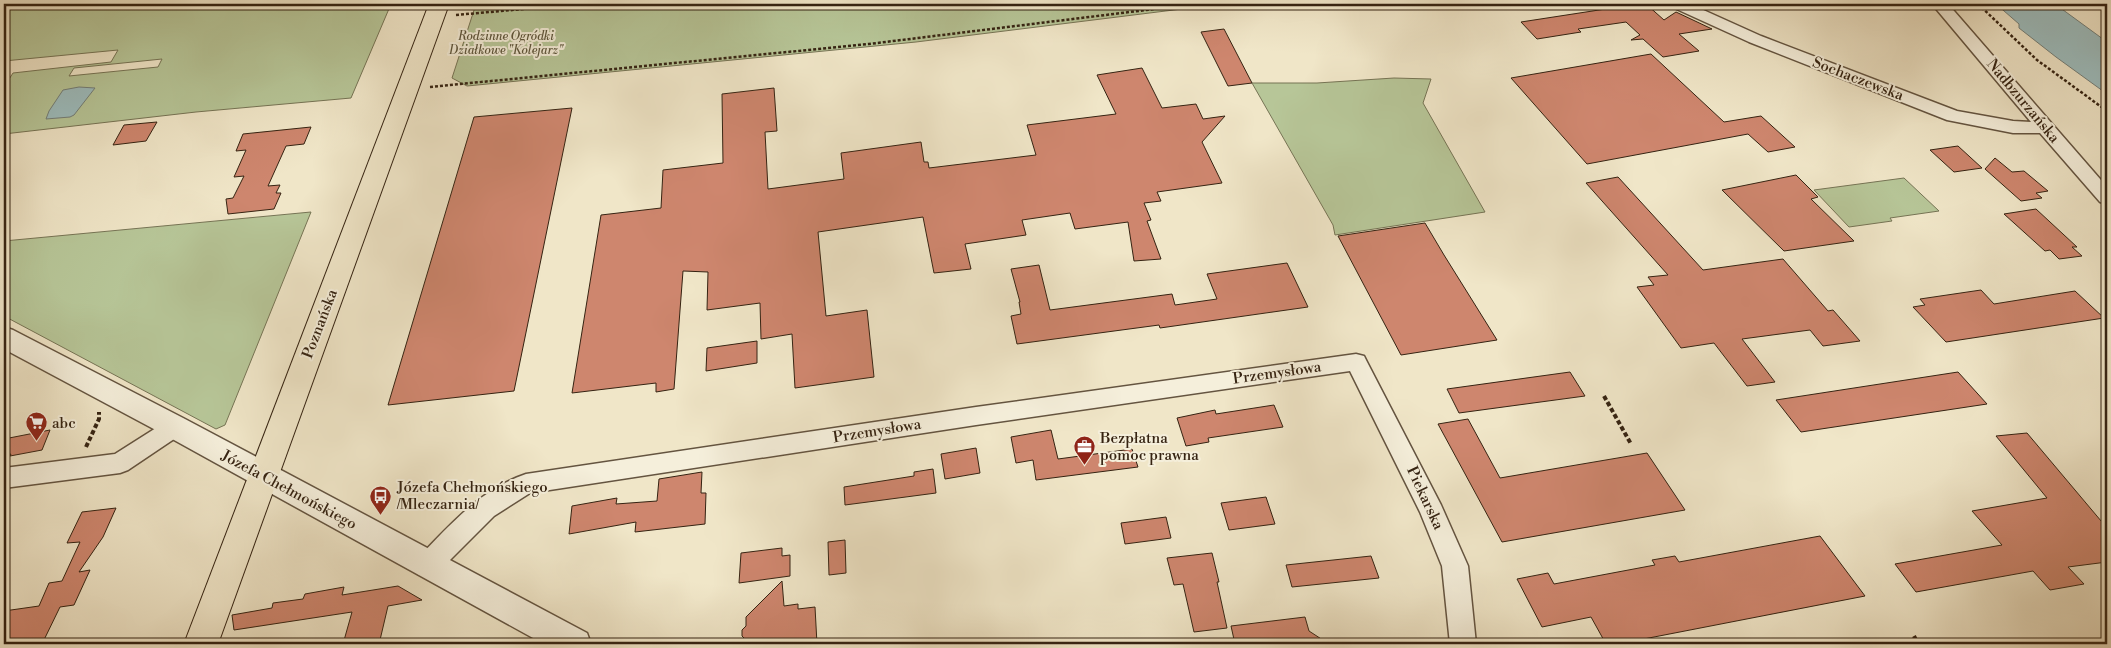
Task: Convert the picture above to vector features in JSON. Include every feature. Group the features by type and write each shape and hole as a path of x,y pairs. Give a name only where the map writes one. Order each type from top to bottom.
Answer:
{"main road":[{"name":"Poznańska","path":"201,644 263,475 444,10"}],"street":[{"name":"Sochaczewska","path":"1678,4 1755,39 1953,116 2014,127 2045,128"},
{"name":"Nadbzurzańska","path":"1940,4 2107,198"},
{"name":"Józefa Chełmońskiego","path":"4,337 175,427 427,566 574,644"},
{"name":"Przemysłowa","path":"427,566 490,504 508,491 526,484 902,427 1356,362"},
{"name":"Piekarska","path":"1356,362 1428,504 1455,566 1463,644"},
{"path":"4,478 120,463 175,427"}],"path":[{"path":"444,10 580,4"},
{"path":"424,88 759,56 1195,4"},
{"path":"1978,4 2037,60 2107,111"},
{"path":"2097,4 2107,11"},
{"path":"1604,396 1631,444"},
{"path":"75,469 100,419 99,408"},
{"path":"1914,636 1918,644"}],"green space":[{"path":"4,4 391,4 351,98 196,112 4,134 4,87 13,73 111,62 118,50 4,61","holes":["162,59 158,67 69,76 74,68"]},
{"name":"Rodzinne Ogródki Działkowe \"Kolejarz\"","path":"476,4 1222,4 916,42 467,86 452,78"},
{"path":"1394,78 1431,79 1423,103 1485,212 1335,235 1333,225 1252,83 1317,83"},
{"path":"1904,178 1939,211 1890,218 1892,221 1849,227 1814,190"},
{"path":"311,212 225,425 216,429 4,316 4,241"}],"water":[{"path":"1996,4 2055,4 2107,42 2107,94 2019,28 2019,24"},
{"path":"79,87 95,88 74,115 46,119 63,90"}],"building":[{"path":"1646,4 1664,20 1676,12 1712,29 1679,34 1699,51 1663,57 1643,39 1631,40 1640,35 1626,22 1578,29 1581,32 1537,39 1521,22"},
{"path":"1224,29 1252,83 1228,86 1201,32"},
{"path":"1651,54 1724,122 1761,116 1795,147 1768,152 1748,134 1587,164 1511,78"},
{"path":"1142,68 1162,108 1196,104 1203,119 1225,116 1202,142 1222,183 1157,192 1161,201 1144,203 1151,220 1147,221 1161,259 1134,261 1128,222 1075,229 1070,213 1022,220 1026,235 965,244 971,269 934,273 923,217 818,232 826,316 867,310 874,377 795,388 792,334 761,339 760,303 707,310 708,272 683,271 674,389 656,392 656,383 572,393 601,215 661,208 663,170 723,163 722,94 774,88 777,131 765,132 768,189 844,179 841,153 921,142 924,162 928,162 929,168 1036,155 1027,125 1116,114 1097,75"},
{"path":"572,108 514,391 388,405 474,117"},
{"path":"157,122 146,141 113,145 124,125"},
{"path":"311,127 304,144 286,146 268,186 280,185 276,193 281,193 274,209 228,214 226,199 233,198 244,176 234,177 246,150 236,151 243,134"},
{"path":"1958,146 1982,168 1954,172 1930,150"},
{"path":"1995,158 2012,172 2024,171 2048,191 2036,193 2042,198 2021,201 1985,169"},
{"path":"1796,175 1818,197 1811,199 1854,241 1784,251 1722,190"},
{"path":"1618,177 1703,270 1783,259 1828,311 1833,310 1860,341 1823,346 1810,330 1742,339 1775,382 1747,386 1714,343 1681,348 1637,287 1654,285 1648,277 1668,275 1586,183"},
{"path":"2036,209 2077,247 2072,247 2082,256 2059,259 2050,250 2045,251 2004,214"},
{"path":"1425,223 1497,340 1401,355 1338,236"},
{"path":"1287,263 1308,307 1160,328 1159,325 1017,344 1011,316 1021,314 1020,302 1011,269 1039,265 1050,310 1172,294 1175,305 1217,299 1207,274"},
{"path":"1981,290 1994,304 2075,291 2104,318 1946,342 1913,307 1925,305 1920,299"},
{"path":"757,341 757,363 706,371 707,348"},
{"path":"1570,372 1585,396 1459,413 1447,389"},
{"path":"1958,372 1987,404 1801,432 1776,400"},
{"path":"1274,405 1283,427 1208,438 1209,442 1186,446 1177,418 1215,410 1216,414"},
{"path":"1468,419 1500,478 1647,453 1685,510 1502,542 1438,424"},
{"name":"abc","path":"50,430 42,450 4,456 4,439"},
{"path":"1051,430 1058,459 1132,449 1138,467 1036,480 1033,460 1016,463 1011,437"},
{"path":"2027,433 2107,528 2107,562 2068,567 2084,584 2050,590 2033,571 1916,592 1895,564 2002,545 1972,511 2047,498 1996,436"},
{"path":"976,448 980,473 945,479 941,454"},
{"path":"933,469 936,493 845,505 844,487 914,476 914,472"},
{"path":"702,472 701,493 706,493 705,524 635,532 636,522 569,534 572,506 617,498 616,504 657,501 659,479"},
{"path":"1266,497 1275,524 1229,530 1221,503"},
{"path":"116,508 103,537 79,572 90,570 74,605 60,607 42,644 4,644 4,611 39,606 49,583 62,581 80,542 67,543 82,512"},
{"path":"1166,517 1171,538 1125,544 1121,523"},
{"path":"1820,536 1865,596 1618,644 1606,644 1591,617 1542,627 1517,579 1548,573 1554,584 1655,565 1652,560 1675,556 1679,562"},
{"path":"845,540 846,573 829,575 828,542"},
{"path":"782,548 782,556 790,555 790,576 739,583 741,553"},
{"path":"1212,553 1227,628 1194,632 1183,584 1174,585 1167,558"},
{"path":"1371,556 1379,578 1292,587 1286,565"},
{"path":"782,581 784,606 798,604 798,609 815,607 817,644 750,644 742,636 742,630 746,626 746,617"},
{"path":"398,586 422,600 388,606 380,640 343,644 352,612 234,630 232,615 272,608 273,603 303,599 305,594 344,587 342,595"},
{"path":"1305,617 1309,631 1329,644 1235,644 1231,626"}],"place":[{"name":"abc","path":"36,442"},
{"name":"Bezpłatna pomoc prawna","path":"1084,466"},
{"name":"Józefa Chełmońskiego /Mleczarnia/","path":"381,515"}]}
